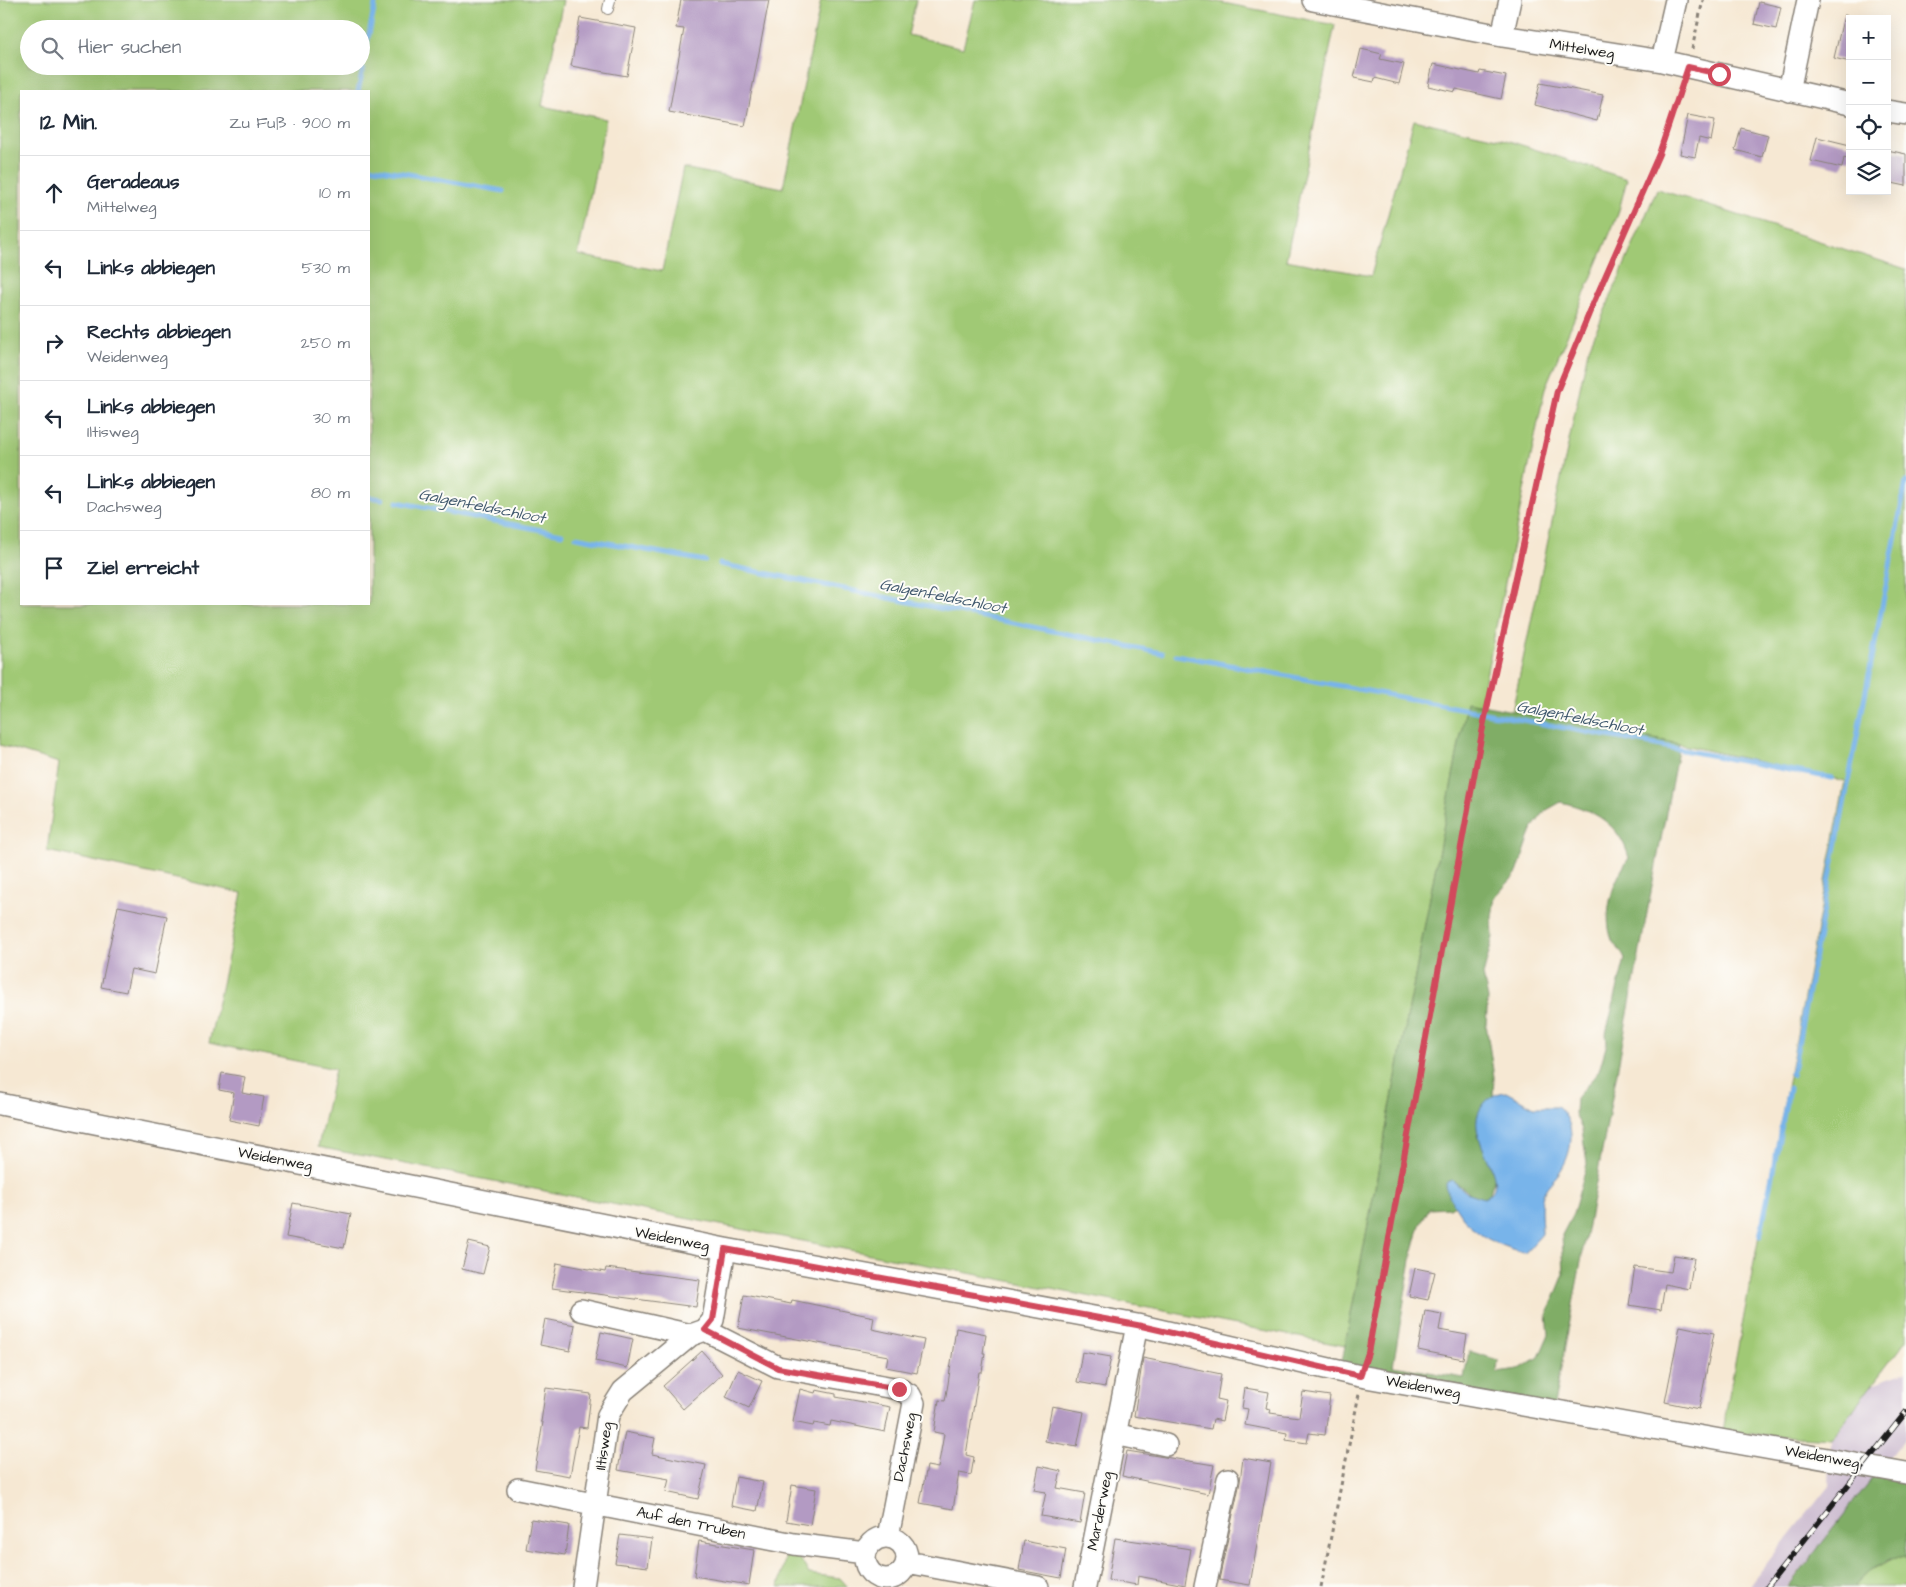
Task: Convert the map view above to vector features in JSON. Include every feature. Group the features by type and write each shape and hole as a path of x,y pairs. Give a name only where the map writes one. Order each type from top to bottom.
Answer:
{"street":[{"name":"Mittelweg","path":"1314,0 1502,36 1662,61 1846,103"},
{"path":"1502,36 1510,0"},
{"path":"1662,61 1676,0"},
{"path":"1789,91 1808,0"},
{"path":"1891,112 1906,114"},
{"name":"Weidenweg","path":"0,1104 725,1249 1137,1325 1360,1376 1906,1473"},
{"name":"Iltisweg","path":"583,1587 597,1503 608,1415 623,1391 713,1320 725,1249"},
{"path":"581,1310 698,1333"},
{"name":"Marderweg","path":"1085,1587 1137,1325"},
{"name":"Dachsweg","path":"698,1333 778,1368 899,1389 910,1395 914,1403 888,1537"},
{"path":"1115,1434 1166,1445"},
{"path":"1205,1587 1228,1479"},
{"name":"Auf den Truben","path":"518,1489 597,1503 794,1544 865,1554"},
{"path":"888,1537 903,1545 907,1553 907,1562 899,1574 885,1583 869,1571 865,1563 865,1554 873,1541 888,1537"},
{"path":"907,1562 1038,1587"}],"path":[{"path":"1321,1587 1358,1396 1360,1376 1368,1353 1484,722 1557,391 1659,154 1688,67 1703,0"}],"shaded area":[{"path":"1906,1372 1906,1438 1787,1587 1748,1587 1829,1485 1831,1439 1872,1384"}],"green space":[{"path":"0,0 563,0 542,106 606,119 578,255 662,271 683,168 783,188 821,0 916,0 908,35 963,48 975,0 1208,0 1335,25 1286,260 1371,276 1414,120 1506,140 1627,179 1618,214 1545,388 1480,705 1467,703 1345,1346 318,1147 335,1069 209,1043 242,893 47,851 59,763 0,745"},
{"path":"1657,189 1906,269 1906,1340 1831,1439 1722,1432 1845,781 1679,744 1512,712 1588,350"},
{"path":"1467,702 1679,744 1553,1410 1340,1372","holes":["1561,802 1573,805 1604,820 1612,827 1625,846 1629,858 1614,887 1608,919 1612,940 1625,959 1606,1033 1607,1043 1599,1071 1576,1098 1575,1113 1582,1130 1587,1164 1573,1214 1562,1235 1564,1274 1547,1316 1549,1334 1539,1357 1518,1370 1497,1373 1498,1360 1469,1351 1464,1378 1393,1366 1412,1254 1420,1225 1429,1209 1450,1208 1455,1205 1448,1181 1458,1184 1473,1195 1483,1198 1489,1196 1495,1176 1478,1136 1478,1114 1493,1096 1494,1077 1486,1024 1488,998 1483,975 1493,937 1492,917 1495,897 1517,873 1533,827 1545,811"]},
{"path":"1874,1476 1906,1483 1906,1559 1898,1558 1884,1562 1854,1587 1788,1587"},
{"path":"786,1554 798,1555 809,1574 840,1578 848,1587 779,1587"},
{"path":"1897,1557 1906,1559 1906,1587 1854,1587 1871,1569"}],"water":[{"path":"1506,1092 1534,1107 1557,1107 1568,1120 1570,1128 1570,1145 1565,1162 1543,1194 1541,1207 1542,1234 1525,1253 1497,1243 1476,1231 1459,1213 1445,1187 1447,1182 1452,1180 1466,1192 1484,1198 1493,1191 1495,1181 1477,1130 1477,1117 1488,1100 1496,1094"}],"building":[{"path":"681,0 769,0 745,126 669,112 684,29 676,28"},
{"path":"1759,2 1781,7 1776,29 1754,24"},
{"path":"1844,15 1846,15 1846,61 1834,58"},
{"path":"580,18 636,28 627,76 571,66"},
{"path":"1361,49 1382,54 1380,59 1404,64 1399,84 1375,78 1374,82 1354,78"},
{"path":"1433,64 1479,74 1480,71 1506,76 1501,99 1456,89 1455,92 1428,86"},
{"path":"1540,83 1603,95 1597,121 1535,105"},
{"path":"1688,115 1715,120 1711,141 1699,138 1695,157 1680,154"},
{"path":"1741,128 1768,135 1762,157 1735,150"},
{"path":"1817,137 1846,144 1846,159 1844,158 1842,168 1811,161"},
{"path":"1891,151 1906,154 1906,186 1891,183"},
{"path":"118,906 167,916 155,974 131,969 126,992 101,987"},
{"path":"222,1073 245,1077 242,1093 264,1097 259,1126 229,1120 234,1093 219,1090"},
{"path":"293,1203 351,1214 344,1248 286,1237"},
{"path":"469,1242 490,1247 483,1274 462,1269"},
{"path":"1674,1255 1694,1258 1689,1289 1665,1284 1661,1310 1629,1305 1635,1267 1671,1272"},
{"path":"557,1263 605,1272 606,1268 700,1280 696,1307 552,1288"},
{"path":"1415,1268 1435,1272 1428,1300 1409,1296"},
{"path":"744,1295 791,1304 792,1300 874,1317 872,1329 924,1340 917,1373 886,1367 888,1356 738,1328"},
{"path":"1425,1311 1442,1314 1439,1330 1467,1335 1463,1359 1418,1350"},
{"path":"545,1319 575,1325 570,1351 540,1345"},
{"path":"1680,1326 1714,1333 1699,1409 1665,1402"},
{"path":"956,1328 986,1334 982,1372 979,1372 966,1455 974,1457 971,1475 959,1473 953,1509 920,1503 927,1466 938,1468 944,1434 934,1432 939,1400 945,1401"},
{"path":"601,1332 633,1339 627,1368 595,1361"},
{"path":"702,1351 722,1374 683,1409 663,1386"},
{"path":"1082,1352 1111,1357 1105,1387 1077,1382"},
{"path":"1143,1358 1221,1374 1217,1399 1226,1401 1222,1421 1213,1419 1211,1429 1134,1416"},
{"path":"738,1370 762,1381 749,1408 726,1397"},
{"path":"546,1388 591,1394 587,1428 579,1427 570,1476 535,1470 543,1422 541,1422"},
{"path":"1245,1388 1269,1392 1266,1408 1271,1409 1270,1413 1299,1417 1303,1392 1330,1396 1325,1435 1309,1433 1307,1443 1286,1440 1287,1433 1245,1425 1248,1409 1242,1408"},
{"path":"800,1389 815,1393 816,1390 836,1394 836,1397 890,1407 885,1432 831,1421 830,1426 814,1423 813,1426 793,1422"},
{"path":"1052,1406 1084,1412 1077,1447 1045,1441"},
{"path":"625,1432 655,1438 652,1454 706,1465 698,1499 666,1492 669,1479 618,1470"},
{"path":"1127,1451 1214,1465 1208,1494 1122,1476"},
{"path":"1243,1458 1271,1463 1250,1585 1219,1580 1240,1482"},
{"path":"1039,1466 1061,1471 1057,1488 1085,1493 1080,1523 1041,1516 1046,1492 1034,1490"},
{"path":"736,1477 763,1482 757,1511 731,1506"},
{"path":"792,1485 816,1489 810,1525 786,1521"},
{"path":"531,1519 569,1525 565,1555 526,1549"},
{"path":"620,1535 652,1539 648,1567 615,1563"},
{"path":"1115,1538 1191,1549 1185,1585 1138,1576 1137,1585 1108,1580"},
{"path":"699,1541 754,1550 749,1585 694,1576"},
{"path":"1024,1541 1066,1549 1061,1578 1019,1570"}],"waterway":[{"path":"370,29 376,0"},
{"path":"358,90 362,75"},
{"path":"370,167 503,191"},
{"name":"Galgenfeldschloot","path":"1792,1075 1906,482"},
{"name":"Galgenfeldschloot","path":"370,497 382,499"},
{"name":"Galgenfeldschloot","path":"397,502 562,534"},
{"name":"Galgenfeldschloot","path":"576,537 705,561"},
{"name":"Galgenfeldschloot","path":"720,564 1162,653"},
{"name":"Galgenfeldschloot","path":"1176,655 1832,778"},
{"path":"1760,1237 1789,1088"}],"railway":[{"path":"1767,1587 1906,1412"}],"route":[{"path":"899,1389 778,1368 705,1330 713,1320 725,1249 1137,1325 1360,1376 1368,1353 1484,722 1557,391 1659,154 1688,67 1719,74"}]}
